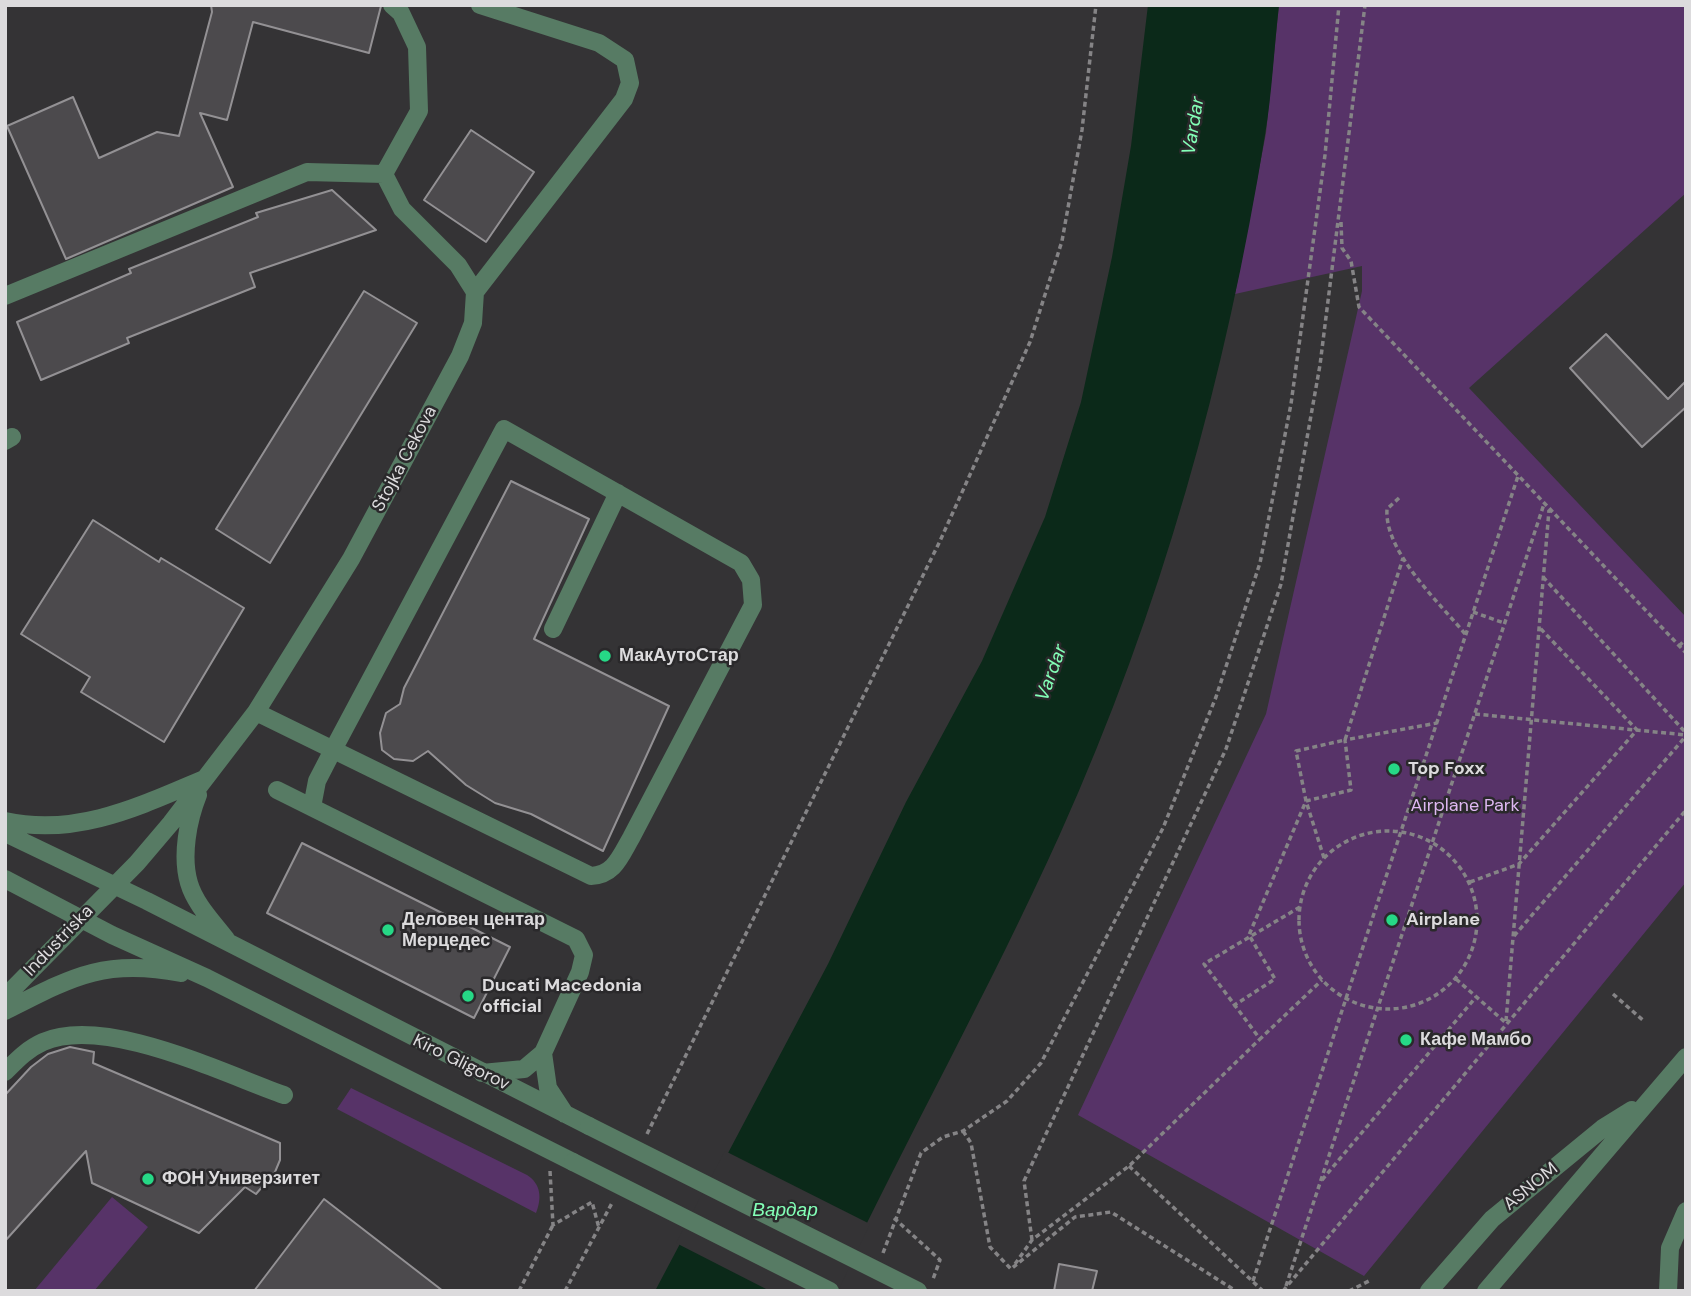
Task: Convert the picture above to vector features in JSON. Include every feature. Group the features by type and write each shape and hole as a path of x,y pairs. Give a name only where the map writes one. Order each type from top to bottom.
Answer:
{"street":[{"path":"383,174 419,111 417,47 401,13 392,5"},
{"path":"383,174 402,209 458,265 475,292 624,99 630,83 625,61 599,43 480,5"},
{"path":"5,296 307,172 383,174"},
{"name":"Stojka Cekova","path":"113,885 171,823 256,712 352,559 460,356 472,323 475,292"},
{"path":"256,712 333,750 591,876 604,876 615,867 753,605 751,580 741,563 504,429 333,750 317,781 312,807"},
{"path":"553,629 618,494"},
{"path":"5,821 47,828 117,816 204,779"},
{"path":"204,779 194,806 186,845 189,883 199,904 231,944"},
{"path":"277,790 576,939 584,955 580,972 543,1053 524,1069 481,1073"},
{"name":"Kiro Gligorov","path":"5,833 231,944 566,1115 925,1286"},
{"path":"5,879 830,1291"},
{"name":"Industriska","path":"5,997 113,885"},
{"path":"5,1011 69,979 99,969 146,968 207,978"},
{"path":"5,1072 29,1050 44,1041 93,1034 156,1049 284,1095"},
{"path":"543,1053 548,1088 566,1115"},
{"name":"ASNOM","path":"1486,1291 1686,1058"},
{"name":"ASNOM","path":"1429,1291 1492,1219 1603,1128 1648,1100"},
{"path":"1668,1291 1670,1248 1686,1211"},
{"path":"1493,1291 1515,1258"}],"path":[{"path":"643,1142 940,541 1030,342 1062,241 1082,130 1096,5"},
{"path":"882,1254 921,1153 943,1137 963,1131 1007,1101 1041,1063 1163,828 1216,697 1260,563 1291,404 1325,155 1339,5"},
{"path":"1032,1240 1024,1181 1226,748 1281,584 1320,365 1365,5"},
{"path":"1340,211 1342,248 1351,261 1359,307 1686,653"},
{"path":"1253,1281 1518,476"},
{"path":"1399,498 1387,509 1386,523 1403,558 1466,635"},
{"path":"1284,1288 1544,504"},
{"path":"1506,1023 1549,510"},
{"path":"1306,801 1351,790 1345,740 1403,558"},
{"path":"1543,577 1686,735"},
{"path":"1473,612 1504,623"},
{"path":"1539,627 1637,730"},
{"path":"1679,646 1686,639"},
{"path":"1475,714 1686,735"},
{"path":"1324,858 1306,801 1296,751 1437,723"},
{"path":"1470,882 1519,864 1637,730"},
{"path":"1513,937 1686,735"},
{"path":"1250,935 1306,801"},
{"path":"1284,1288 1686,810"},
{"path":"1401,831 1433,842 1454,859 1470,882 1477,907 1477,933 1469,958 1456,979 1433,998 1406,1008 1377,1009 1345,999 1321,980 1303,946 1300,907 1308,881 1324,858 1346,841 1373,832 1401,831"},
{"path":"1260,1039 1204,964 1300,907"},
{"path":"1233,1006 1275,978 1250,935"},
{"path":"1456,979 1506,1023"},
{"path":"1011,1269 1032,1240 1129,1166 1321,980"},
{"path":"1613,994 1645,1022"},
{"path":"1321,1181 1476,997"},
{"path":"963,1131 971,1143 989,1247 1011,1269"},
{"path":"549,1150 554,1225"},
{"path":"1129,1166 1263,1291"},
{"path":"565,1291 618,1192"},
{"path":"519,1291 554,1225 592,1202 599,1230"},
{"path":"1011,1269 1075,1217 1111,1212 1236,1291"},
{"path":"894,1218 940,1260 925,1286"},
{"path":"1349,1291 1371,1280"}],"green space":[{"name":"Airplane Park","path":"1279,5 1686,5 1686,193 1469,388 1686,617 1686,882 1364,1276 1078,1115 1266,714 1362,291 1362,266 1235,294 1266,133"},
{"path":"351,1088 527,1175 538,1187 539,1202 536,1213 337,1109"},
{"path":"112,1197 148,1227 94,1291 34,1291"}],"water":[{"name":"Вардар","path":"1148,5 1279,5 1265,135 1231,315 1186,491 1129,664 1096,750 1033,892 834,1291 655,1291 828,964 906,802 982,661 1045,517 1081,402 1112,257 1131,146"}],"pier":[{"path":"725,1151 870,1224 838,1291 770,1291 676,1243"}],"building":[{"path":"211,5 381,6 369,53 253,22 227,120 200,113 233,187 66,259 7,126 73,97 99,158 157,132 179,136 212,12"},
{"path":"471,130 534,172 486,242 424,200"},
{"path":"332,190 376,230 250,273 255,287 127,338 129,343 41,380 17,322 131,273 129,269 258,217 256,213"},
{"path":"364,291 417,323 270,563 216,529"},
{"path":"1606,334 1668,399 1686,381 1686,407 1642,447 1570,368"},
{"path":"511,481 589,519 534,639 669,706 603,851 531,814 495,803 466,785 428,751 413,761 394,759 382,750 380,733 386,713 400,704 404,688"},
{"path":"93,520 159,562 161,558 244,608 164,742 81,692 90,677 21,634"},
{"name":"Деловен центар Мерцедес","path":"302,843 510,947 474,1018 267,913"},
{"path":"70,1047 94,1052 93,1063 280,1143 280,1160 275,1172 256,1194 245,1187 199,1233 92,1183 86,1151 5,1241 5,1095 31,1067 48,1054"},
{"path":"324,1199 443,1291 254,1291"},
{"path":"1059,1264 1097,1271 1092,1291 1054,1291"}],"place":[{"name":"МакАутоСтар","path":"605,656"},
{"name":"Top Foxx","path":"1394,769"},
{"name":"Airplane","path":"1392,920"},
{"name":"Деловен центар Мерцедес","path":"388,930"},
{"name":"Ducati Macedonia official","path":"468,996"},
{"name":"Кафе Мамбо","path":"1406,1040"},
{"name":"ФОН Универзитет","path":"148,1179"}],"water label":[{"name":"Vardar","path":"1194,126"},
{"name":"Vardar","path":"1052,673"}]}
